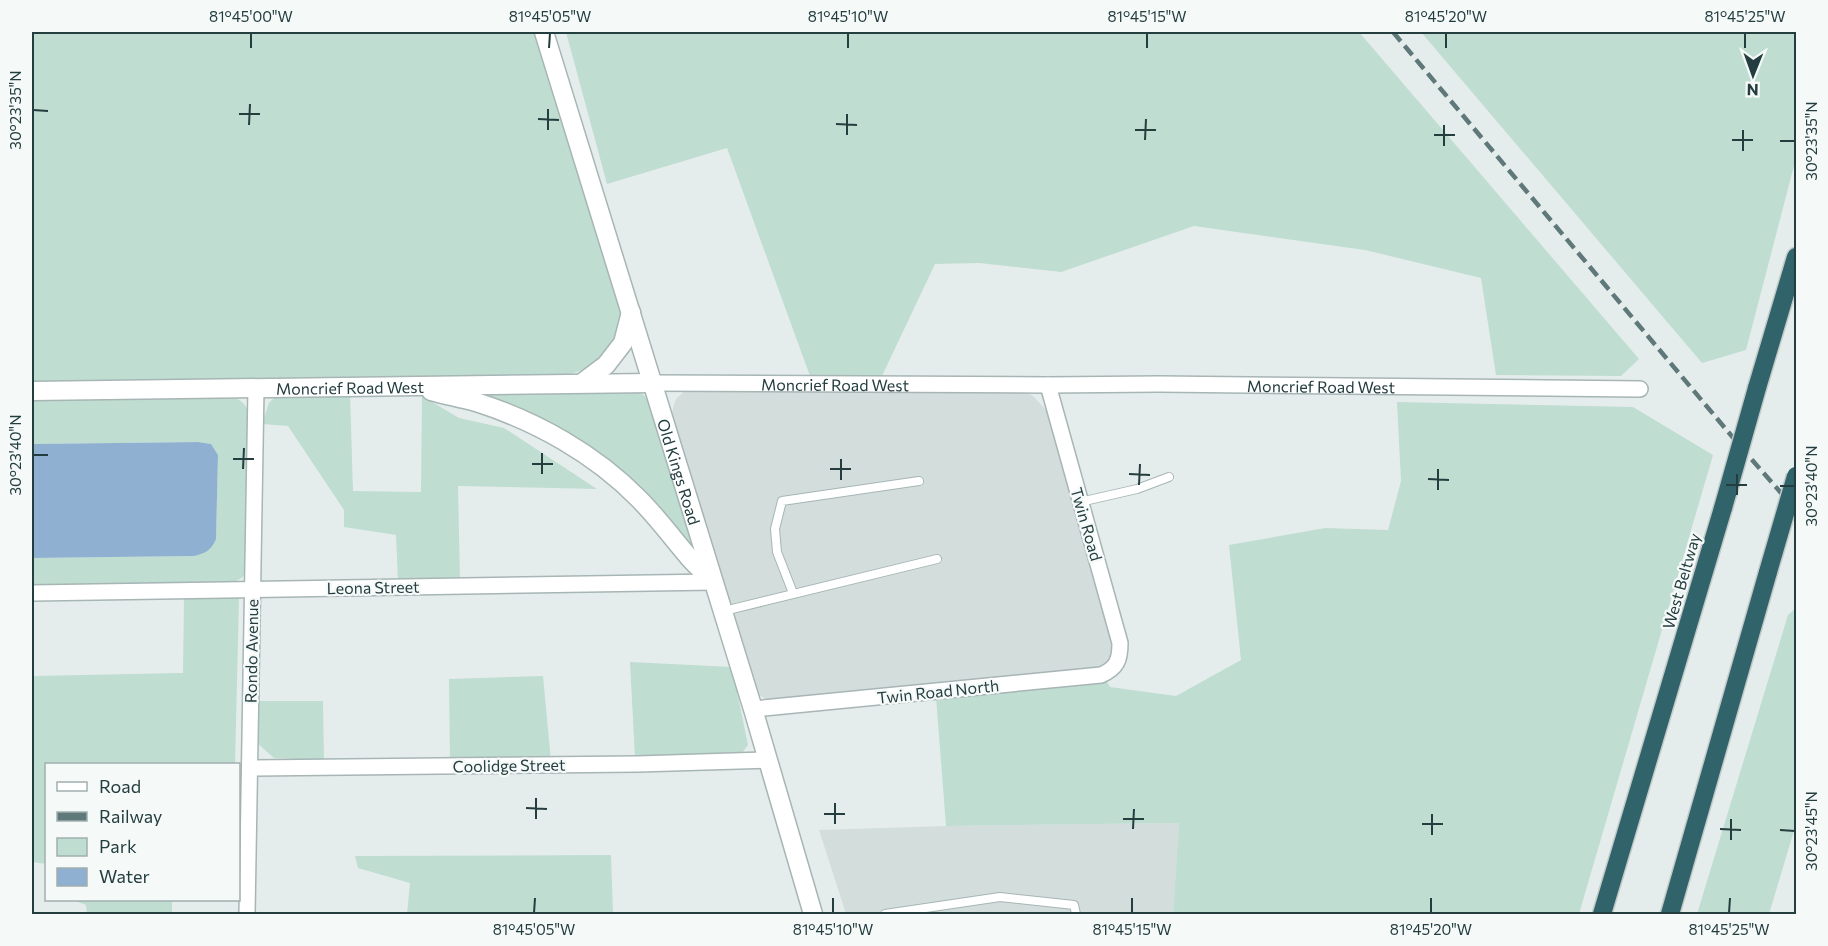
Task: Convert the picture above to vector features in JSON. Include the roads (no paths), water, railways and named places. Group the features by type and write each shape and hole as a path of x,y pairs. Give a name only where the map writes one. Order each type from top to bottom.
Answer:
{"highway":[{"name":"West Beltway","path":"1602,915 1797,257"},
{"path":"1670,915 1797,476"}],"street":[{"name":"Old Kings Road","path":"544,32 753,709 813,915"},
{"path":"582,383 606,365 622,343 631,312"},
{"name":"Moncrief Road West","path":"32,391 582,383 1159,384 1640,389"},
{"path":"403,385 475,402 524,420 567,442 638,498 688,556 714,582"},
{"name":"Twin Road","path":"1048,385 1120,643 1118,663"},
{"name":"Rondo Avenue","path":"247,915 256,388"},
{"name":"Leona Street","path":"32,593 714,582"},
{"name":"Twin Road North","path":"753,709 1101,675 1112,670 1118,663"},
{"name":"Coolidge Street","path":"250,768 638,764 768,760"}],"lane":[{"path":"1080,502 1137,489 1169,477"},
{"path":"793,593 777,552 775,529 782,501 919,481"},
{"path":"722,611 937,559"},
{"path":"885,915 919,912 1000,897 1074,905 1076,915"}],"water":[{"path":"198,442 211,444 218,455 216,539 207,551 194,556 32,558 32,444"}],"railway":[{"path":"1393,32 1796,510"}]}
